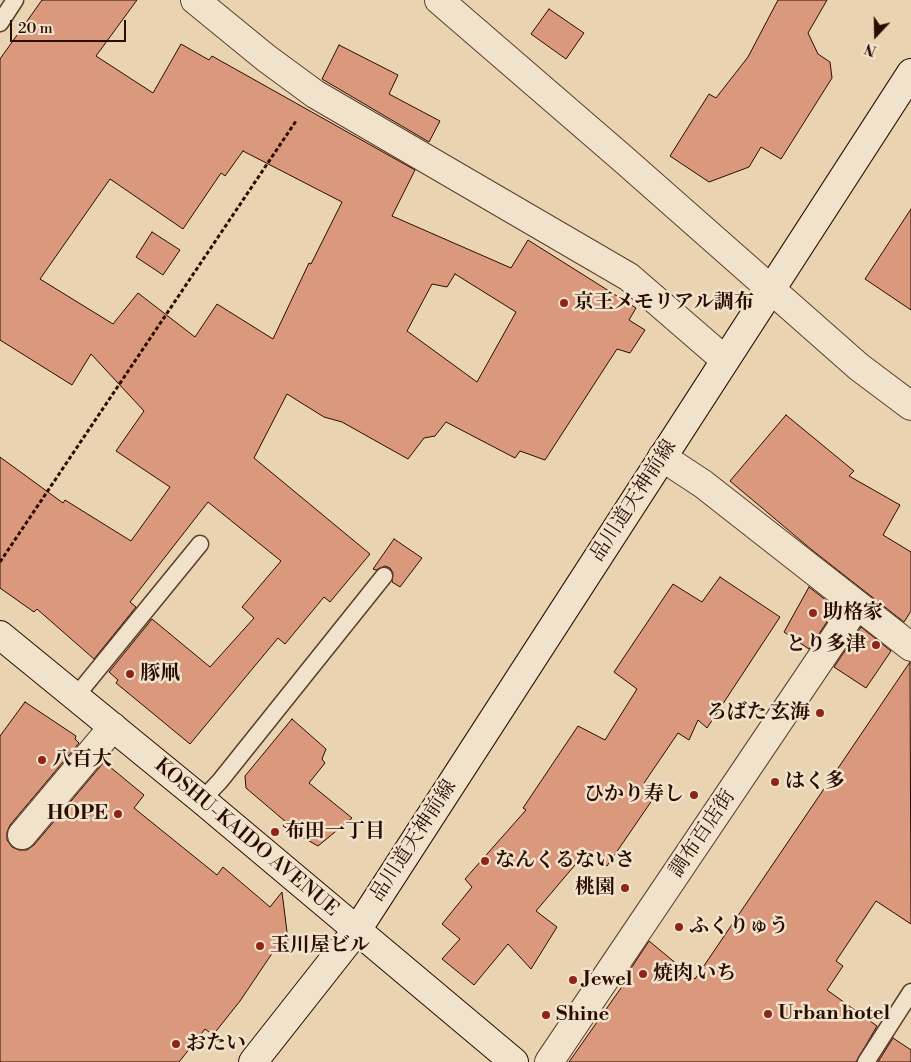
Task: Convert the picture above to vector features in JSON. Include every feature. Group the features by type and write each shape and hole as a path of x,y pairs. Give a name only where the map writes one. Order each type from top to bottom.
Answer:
{"street":[{"path":"195,0 266,58 315,94 629,277 725,360"},
{"path":"439,0 622,158 859,368 911,406"},
{"name":"品川道天神前線","path":"252,1062 357,930 911,73"},
{"path":"662,457 703,484 911,647"},
{"name":"調布百店街","path":"548,1062 857,605"},
{"name":"KOSHU-KAIDO AVENUE","path":"0,635 202,800 514,1062"},
{"path":"22,835 113,727"}],"lane":[{"path":"0,23 15,0"},
{"path":"76,696 200,544"},
{"path":"202,800 226,774 384,576"},
{"path":"866,1062 911,992"}],"path":[{"path":"0,562 315,94"}],"building":[{"path":"42,0 137,0 96,56 153,93 181,44 209,60 212,56 415,170 392,216 511,268 528,240 636,308 629,320 645,330 630,353 617,349 545,460 520,451 515,458 446,422 435,436 424,438 408,459 342,422 324,417 287,394 254,458 370,554 330,602 324,597 285,644 278,638 190,744 116,683 118,680 109,672 152,619 210,667 254,618 242,607 281,561 208,502 130,602 136,607 94,659 37,609 34,612 0,588 0,457 63,503 65,500 131,541 170,487 116,451 144,411 91,354 72,385 0,340 0,59","holes":["243,151 342,202 311,264 309,263 273,339 217,304 195,337 138,293 113,324 40,279 110,179 183,229 221,173 225,176","455,274 516,312 477,382 407,331 432,284 447,287"]},
{"path":"778,0 827,0 808,33 818,54 830,62 832,78 781,159 761,147 749,167 709,182 670,156 709,94 716,98 748,57"},
{"path":"549,9 584,33 566,59 531,34"},
{"path":"339,45 398,75 389,94 440,121 429,142 322,79"},
{"path":"911,209 911,310 865,279"},
{"path":"152,232 180,250 163,275 136,257"},
{"path":"786,415 854,471 849,476 900,505 883,535 911,552 911,611 904,622 812,550 730,481"},
{"path":"394,539 422,558 400,587 392,582 393,573 390,568 385,566 376,570 373,569"},
{"path":"720,577 780,617 707,728 698,720 689,740 678,733 644,783 657,793 607,866 586,852 536,911 557,927 531,969 508,944 474,985 442,959 460,939 442,924 472,887 465,879 526,810 523,808 578,726 605,740 637,689 614,672 673,584 702,602"},
{"path":"809,587 836,608 809,649 784,632"},
{"path":"861,627 891,651 866,688 834,667"},
{"path":"910,662 911,924 876,901 836,961 843,966 827,990 877,1026 856,1062 569,1062 628,978 626,976 649,941 695,979"},
{"path":"25,702 76,736 75,739 79,743 10,825 7,832 7,840 12,847 19,850 27,850 34,845 104,762 144,795 134,808 217,875 223,867 270,907 282,892 288,940 279,952 273,952 240,1001 213,1035 205,1029 179,1062 0,1062 0,736"},
{"path":"292,719 326,749 322,759 325,763 309,783 352,818 318,846 283,826 286,822 246,788 245,776"},
{"path":"893,1038 911,1050 911,1062 878,1062"}],"place":[{"name":"京王メモリアル調布","path":"564,303"},
{"name":"助格家","path":"813,613"},
{"name":"とり多津","path":"876,645"},
{"name":"豚凧","path":"130,674"},
{"name":"ろばた 玄海","path":"820,713"},
{"name":"八百大","path":"42,760"},
{"name":"はく多","path":"775,782"},
{"name":"ひかり寿し","path":"694,795"},
{"name":"HOPE","path":"118,814"},
{"name":"布田一丁目","path":"275,832"},
{"name":"なんくるないさ","path":"485,861"},
{"name":"桃園","path":"625,888"},
{"name":"ふくりゅう","path":"679,927"},
{"name":"玉川屋ビル","path":"260,946"},
{"name":"焼肉 いち","path":"643,974"},
{"name":"Jewel","path":"573,980"},
{"name":"Urban hotel","path":"768,1014"},
{"name":"Shine","path":"546,1015"},
{"name":"おたい","path":"176,1044"}]}
